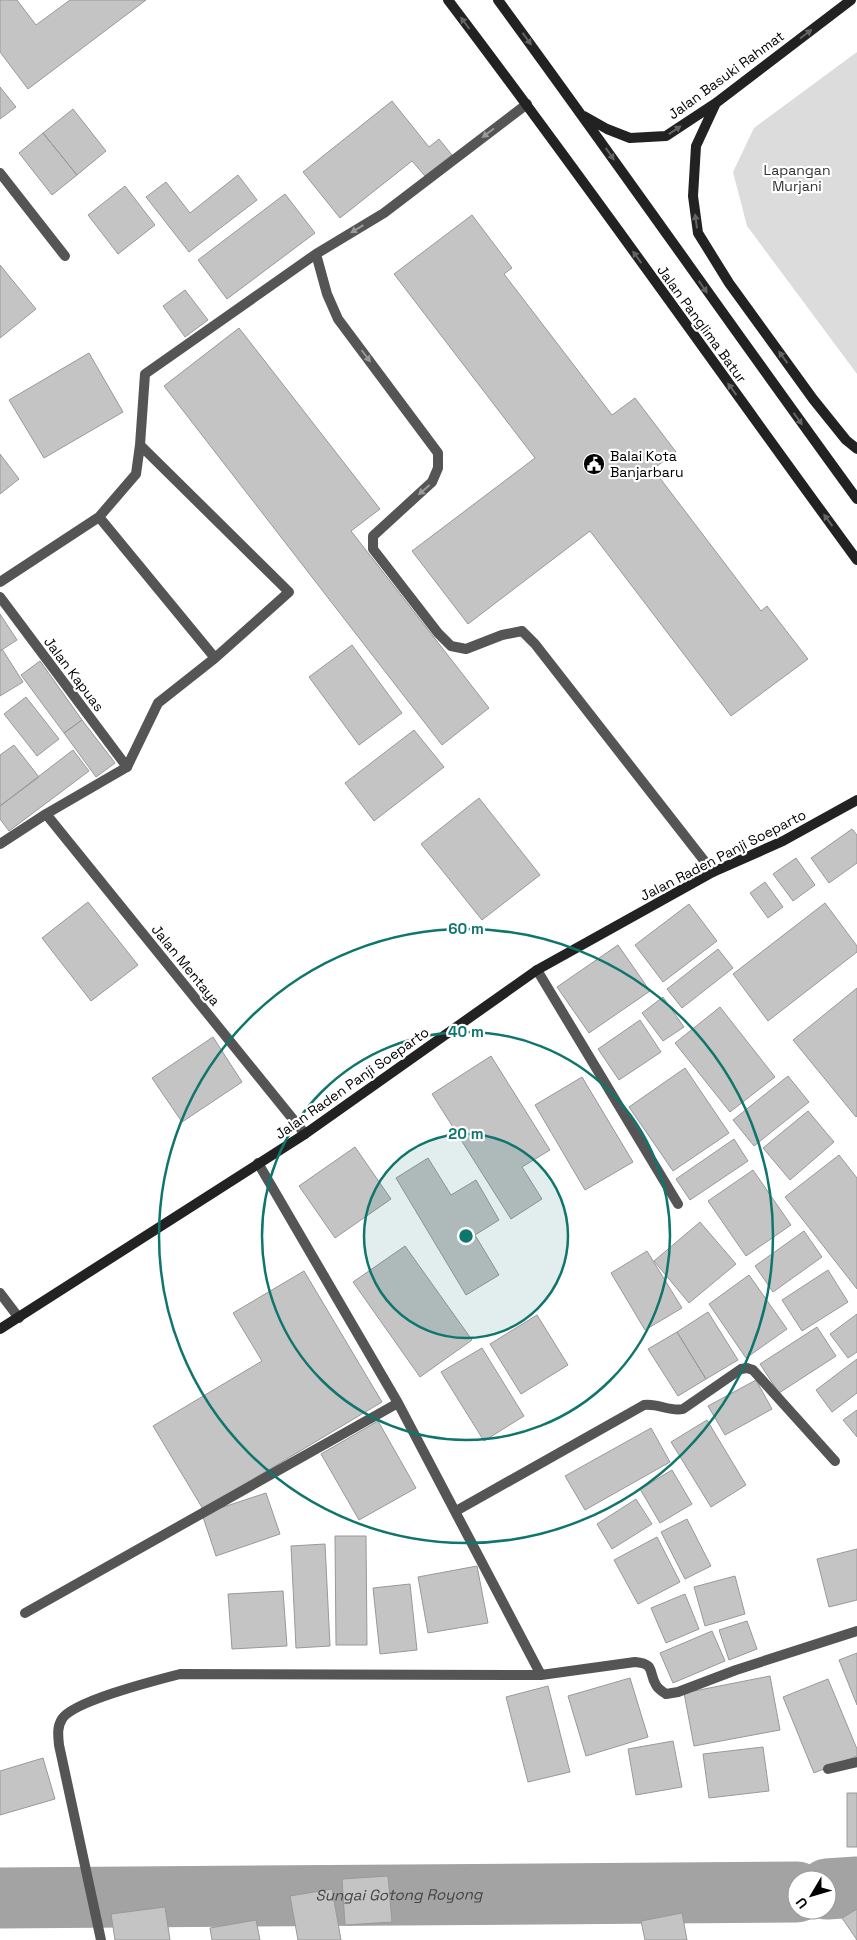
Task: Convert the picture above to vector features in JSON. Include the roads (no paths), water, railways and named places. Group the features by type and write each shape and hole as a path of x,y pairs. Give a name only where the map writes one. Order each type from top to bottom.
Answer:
{"main road":[{"name":"Jalan Panglima Batur","path":"448,0 527,104 714,365 857,560"},
{"name":"Jalan Panglima Batur","path":"498,0 749,352 857,499"},
{"name":"Jalan Basuki Rahmat","path":"581,114 607,129 630,138 666,136 716,103 851,0"},
{"path":"716,103 696,146 693,196 698,233 729,283 813,399 846,440 857,449"},
{"name":"Jalan Raden Panji Soeparto","path":"0,1329 305,1134 537,970 713,872 783,841 857,800"}],"street":[{"path":"0,582 99,518 136,474 145,374 316,254 384,212 527,104"},
{"path":"0,173 65,256"},
{"path":"316,254 327,294 338,318 438,452 438,468 432,482 372,536 373,549 438,633 451,646 466,649 502,635 522,631 535,644 713,872"},
{"path":"0,844 46,814 127,767 158,702 215,658 289,592 140,445"},
{"path":"99,518 215,658"},
{"name":"Jalan Kapuas","path":"0,597 127,767"},
{"name":"Jalan Mentaya","path":"46,814 305,1134"},
{"path":"537,970 678,1204"},
{"path":"258,1163 398,1403 541,1675"},
{"path":"0,1293 19,1318"},
{"path":"456,1511 644,1405 678,1410 683,1409 741,1369 747,1368 753,1370 835,1461"},
{"path":"25,1612 398,1403"},
{"path":"101,1940 59,1745 58,1728 62,1717 72,1708 126,1689 180,1674 541,1675 635,1662 645,1663 651,1669 656,1686 666,1694 678,1692 736,1670 857,1630"},
{"path":"828,1769 857,1762"}],"waterway":[{"name":"Sungai Gotong Royong","path":"837,1888 857,1887"},
{"name":"Sungai Gotong Royong","path":"0,1898 787,1892"}],"place":[{"name":"Balai Kota Banjarbaru","path":"594,464"}],"park label":[{"name":"Lapangan Murjani","path":"797,178"}]}
